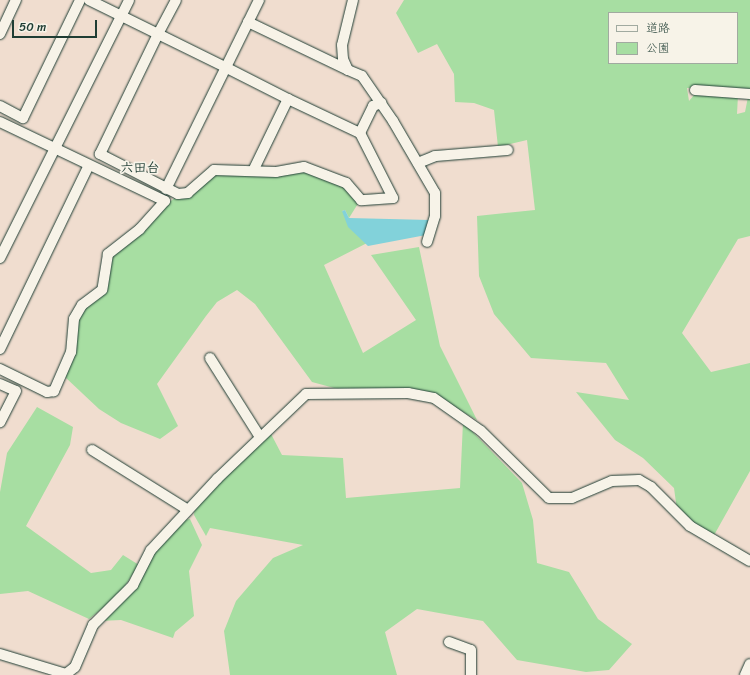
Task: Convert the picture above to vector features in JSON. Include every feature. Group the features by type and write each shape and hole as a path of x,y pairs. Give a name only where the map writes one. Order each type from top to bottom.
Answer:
{"street":[{"path":"0,34 16,0"},
{"path":"0,106 23,118 80,0"},
{"path":"90,0 121,16 158,34 225,67 288,99 360,133 393,198 361,200 346,183 304,167 276,172 214,170 188,193 166,189 100,154 158,34 176,0"},
{"path":"0,258 56,149 129,0"},
{"path":"166,189 259,0"},
{"path":"348,70 342,45 353,0"},
{"path":"248,22 362,76 381,103 435,193 435,216 427,242"},
{"path":"695,90 750,94"},
{"path":"253,171 288,99"},
{"path":"360,133 373,106 381,103"},
{"path":"0,122 165,201 140,229 108,254 102,290 82,305 74,319 71,352 54,391 47,392 0,368"},
{"path":"418,163 435,156 508,150"},
{"path":"0,348 89,165"},
{"path":"210,358 260,436"},
{"path":"0,384 16,391 0,422"},
{"path":"0,654 66,674 75,667 103,611 132,585 151,550 260,436 306,394 408,393 434,398 481,431 549,498 572,498 612,481 639,480 690,526 750,561"},
{"path":"92,450 188,510"},
{"path":"449,642 471,650 471,675"},
{"path":"745,675 750,664"}],"green space":[{"path":"404,0 750,0 750,90 687,88 689,101 695,94 738,95 737,114 745,112 748,97 750,100 750,236 738,239 682,333 711,372 750,363 750,471 713,537 677,510 674,488 643,458 615,440 576,392 629,400 606,363 531,358 494,314 479,276 477,216 535,210 527,140 498,147 494,110 474,103 455,102 454,74 437,44 418,53 396,13"},
{"path":"304,170 344,187 359,202 349,218 345,210 342,211 369,242 324,265 363,353 416,320 371,255 419,247 440,346 477,420 436,397 338,389 312,382 255,304 237,290 217,302 157,384 178,426 160,439 121,423 99,409 65,377 75,321 85,306 96,300 112,255 172,200 215,173"},
{"path":"37,407 73,427 70,445 26,526 91,573 111,570 123,555 139,565 118,596 89,619 28,591 0,594 0,492 7,453"},
{"path":"463,422 522,483 533,520 537,563 569,572 598,619 632,644 609,670 586,672 517,660 483,621 417,609 385,632 397,675 230,675 224,631 236,601 273,558 303,545 210,528 206,536 194,515 195,506 270,432 282,455 343,458 346,498 460,488"},
{"path":"190,519 202,545 189,571 194,616 175,632 173,638 121,620 100,621 155,551 185,520"}],"water":[{"path":"345,210 349,218 430,220 426,235 368,246 348,227 342,211"}],"district":[{"name":"六田台","path":"140,168"}]}
